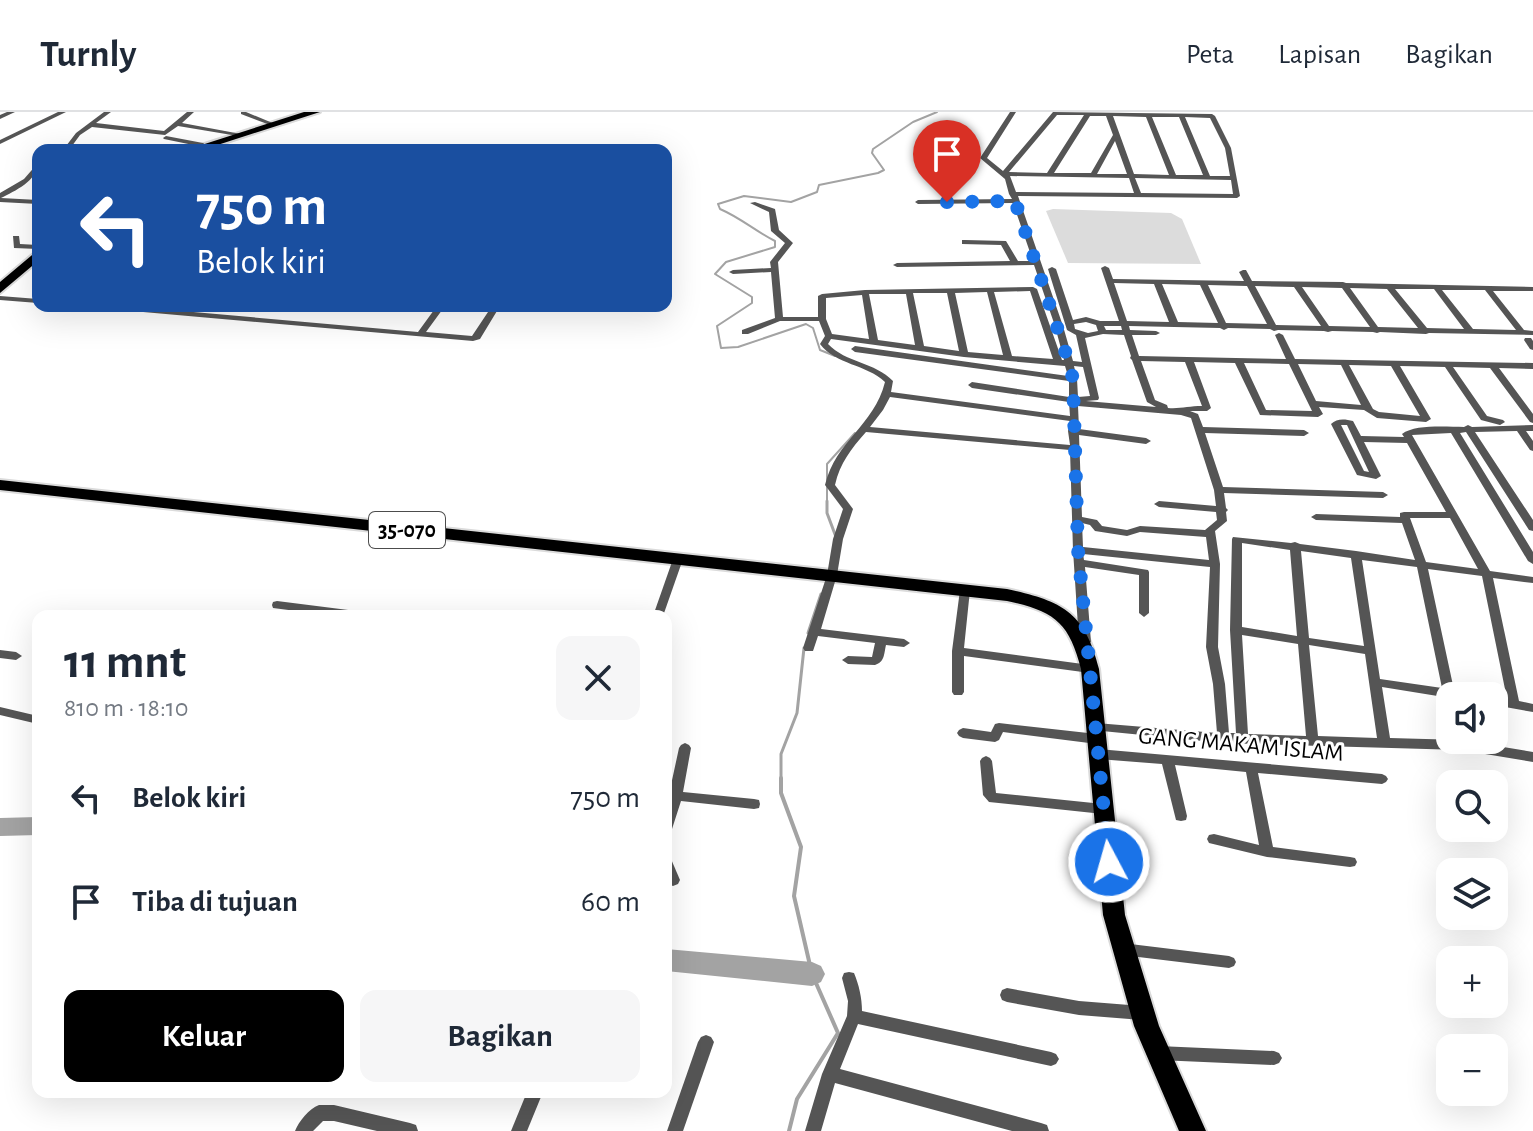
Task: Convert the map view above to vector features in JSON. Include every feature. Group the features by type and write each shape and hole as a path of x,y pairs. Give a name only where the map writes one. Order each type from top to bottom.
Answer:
{"main road":[{"path":"209,144 314,112"},
{"path":"0,289 32,260"},
{"name":"35-070","path":"0,485 965,590 1040,601 1071,620 1085,642"},
{"path":"1085,642 1114,915 1142,1013 1170,1087 1193,1131"}],"street":[{"path":"0,117 12,112"},
{"path":"0,142 63,112"},
{"path":"70,144 78,134 95,125 108,112"},
{"path":"95,125 164,133 191,112"},
{"path":"1013,112 983,154 1007,175 1234,180"},
{"path":"243,113 272,124"},
{"path":"1110,113 1138,195"},
{"path":"918,202 1138,195 1237,196 1228,148 1211,114 1053,114 1007,175"},
{"path":"1051,176 1088,114"},
{"path":"1148,115 1173,176"},
{"path":"1181,115 1207,177"},
{"path":"178,124 238,134"},
{"path":"1093,175 1117,133"},
{"path":"166,138 185,144"},
{"path":"0,198 32,172"},
{"path":"1007,175 1042,275 1066,325 1080,335 1094,336 1126,328 1175,326 1277,332"},
{"path":"1051,176 1173,176 1234,180"},
{"path":"0,198 32,201"},
{"path":"753,203 772,211 775,231 789,243 774,262 779,319"},
{"path":"16,238 17,246 32,247"},
{"path":"965,242 1003,243 1015,263"},
{"path":"897,265 1037,263"},
{"path":"1105,268 1151,402 1165,408 1206,410 1189,360"},
{"path":"733,272 774,270"},
{"path":"1042,275 1054,272 1066,325 1063,362"},
{"path":"1239,361 1263,413 1318,412 1243,272"},
{"path":"1110,281 1533,289"},
{"path":"1157,282 1175,326"},
{"path":"1203,283 1224,328"},
{"path":"1343,284 1377,331"},
{"path":"1297,285 1328,330"},
{"path":"1388,285 1426,332"},
{"path":"1435,286 1471,332"},
{"path":"1487,288 1530,339"},
{"path":"950,290 964,354"},
{"path":"990,290 1008,358"},
{"path":"1085,642 1078,550 1073,379 1063,362 1036,290 823,294 822,319 829,336 964,354 1063,362 1088,365"},
{"path":"909,291 920,348"},
{"path":"865,292 874,342"},
{"path":"0,298 32,300"},
{"path":"170,312 473,339 492,312"},
{"path":"203,315 206,312"},
{"path":"421,334 436,312"},
{"path":"745,332 779,319 822,319"},
{"path":"1066,325 1086,319 1126,328 1497,336"},
{"path":"1099,323 1103,332"},
{"path":"1303,333 1328,330 1471,332 1530,339"},
{"path":"1073,402 1095,398 1080,335"},
{"path":"809,648 825,574 848,509 830,485 833,465 866,429 888,394 889,381 884,375 829,351 824,344 827,338"},
{"path":"855,349 892,351 1073,379"},
{"path":"884,375 892,351"},
{"path":"1134,358 1533,366"},
{"path":"1344,363 1367,408 1377,415 1427,417 1394,363"},
{"path":"1447,364 1487,421 1533,423"},
{"path":"1493,366 1533,423"},
{"path":"972,385 1073,402 1195,416 1223,510 1222,521 1212,526 1211,534 1215,564 1212,647 1219,684 1223,738"},
{"path":"888,394 1073,419"},
{"path":"1315,404 1367,408"},
{"path":"1336,422 1350,423 1358,439 1375,475 1376,476 1360,473 1336,422"},
{"path":"1514,704 1487,575 1409,440 1408,432 1519,428 1533,423"},
{"path":"1468,428 1533,528"},
{"path":"1519,428 1533,448"},
{"path":"866,429 1074,448"},
{"path":"1453,429 1533,561"},
{"path":"1201,430 1304,433"},
{"path":"1073,431 1146,441"},
{"path":"1358,439 1409,440"},
{"path":"1219,490 1383,495"},
{"path":"1517,501 1533,501"},
{"path":"1159,504 1223,510"},
{"path":"1447,682 1422,564 1405,520 1406,513 1453,515"},
{"path":"1316,517 1405,520"},
{"path":"1077,519 1093,522 1099,529 1127,533 1140,529 1211,534"},
{"path":"1242,738 1236,630 1237,539 1533,580"},
{"path":"1295,545 1306,641 1312,739"},
{"path":"1078,550 1215,564"},
{"path":"1356,554 1384,741"},
{"path":"660,610 678,559"},
{"path":"1079,563 1144,572 1144,613"},
{"path":"958,692 958,651 965,590"},
{"path":"277,605 286,610"},
{"path":"1236,630 1370,651"},
{"path":"814,632 904,643"},
{"path":"848,660 875,661 881,640"},
{"path":"958,651 1090,669"},
{"path":"0,654 16,656"},
{"path":"1376,682 1436,691"},
{"path":"1508,703 1533,708"},
{"path":"0,711 32,719"},
{"path":"963,733 993,737 999,727 1097,740 1242,738 1384,741 1461,745 1533,757"},
{"name":"GANG MAKAM ISLAM","path":"1097,740 1167,760 1382,779"},
{"path":"672,809 685,748"},
{"path":"1167,760 1181,816"},
{"path":"986,761 989,795 993,798 1103,809"},
{"path":"1251,767 1267,852"},
{"path":"676,796 754,804"},
{"path":"1214,839 1267,852 1350,862"},
{"path":"1122,949 1229,962"},
{"path":"813,1131 830,1074 854,1016 855,1001 849,978"},
{"path":"1007,995 1079,1008 1142,1013"},
{"path":"854,1016 1051,1059"},
{"path":"675,1131 706,1042"},
{"path":"1157,1053 1274,1058"},
{"path":"830,1074 1041,1131"},
{"path":"519,1131 533,1098"},
{"path":"303,1131 319,1113 334,1113 410,1131"}],"shaded area":[{"path":"1046,211 1171,213 1182,219 1201,264 1068,263"}],"waterway":[{"path":"835,356 820,350 813,328 806,324 738,347 721,348 717,326 752,303 752,297 715,274 726,262 775,247 775,241 720,209 718,204 744,196 791,202 817,192 819,185 878,173 884,170 872,153 873,149 913,122 937,112"},
{"path":"836,537 827,513 827,464 855,433"},
{"path":"808,633 821,594"},
{"path":"789,1131 797,1099 838,1033 812,974 794,896 801,847 781,793 781,754 797,713 804,648"},
{"path":"0,827 32,826"},
{"path":"672,961 812,974"}],"route":[{"path":"947,202 1015,201 1059,326 1073,379 1078,550 1109,862"}]}
